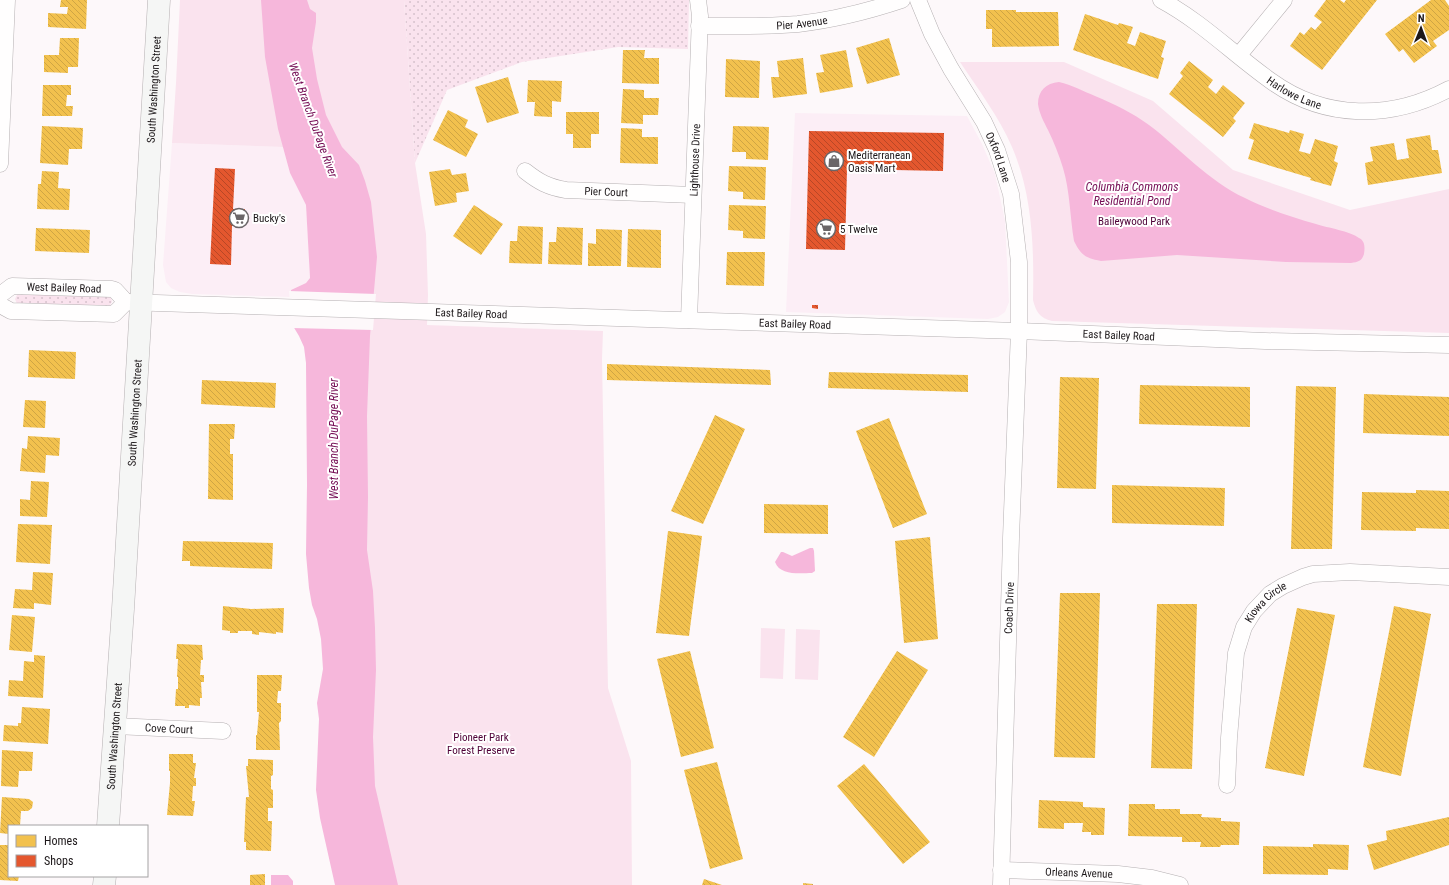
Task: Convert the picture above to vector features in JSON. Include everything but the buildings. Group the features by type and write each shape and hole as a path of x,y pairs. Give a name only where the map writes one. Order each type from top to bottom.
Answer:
{"main road":[{"name":"South Washington Street","path":"108,825 115,726 133,302 159,0"}],"street":[{"path":"0,164 7,0"},
{"name":"Lighthouse Drive","path":"689,320 700,26 698,0"},
{"name":"Pier Avenue","path":"700,26 798,24 832,18 902,0"},
{"name":"Oxford Lane","path":"918,0 932,34 951,70 984,122 997,150 1005,174 1011,194 1015,217 1019,262 1019,331"},
{"name":"Harlowe Lane","path":"1161,0 1199,23 1271,81 1287,92 1321,106 1356,112 1393,109 1430,99 1449,89"},
{"path":"1239,55 1284,0"},
{"name":"Pier Court","path":"525,171 538,182 551,187 566,190 693,195"},
{"name":"West Bailey Road","path":"0,295 12,286 112,289 133,302"},
{"path":"0,305 11,311 114,314 133,302"},
{"name":"East Bailey Road","path":"133,302 1019,331 1265,341 1449,345"},
{"name":"Coach Drive","path":"1001,878 1019,331"},
{"name":"Kiowa Circle","path":"1227,785 1229,738 1236,654 1244,627 1254,611 1270,594 1290,583 1313,574 1350,572 1449,577"},
{"name":"Cove Court","path":"115,726 223,731"},
{"name":"Orleans Avenue","path":"1001,878 1118,874 1152,878 1180,885"}],"shaded area":[{"path":"795,113 967,116 982,144 995,174 1005,221 1009,302 1005,312 998,317 988,319 786,312"},
{"path":"172,143 283,147 290,173 306,205 309,256 310,278 306,283 291,290 291,297 192,294 180,292 171,288 166,282 163,265"}],"green space":[{"name":"Pioneer Park Forest Preserve","path":"180,0 404,0 415,163 426,234 428,295 427,325 603,331 602,359 608,688 631,761 632,885 361,885 338,186 283,147 172,143"},
{"path":"404,0 689,0 688,49 618,47 522,62 447,90 415,163"},
{"name":"Baileywood Park","path":"960,62 1064,62 1153,101 1233,170 1350,210 1449,189 1449,333 1052,321 1044,318 1037,311 1033,300 1031,223 1019,166 1012,147 1001,125"},
{"path":"18,293 108,296 111,298 112,302 109,307 17,304 15,299"},
{"path":"761,628 785,629 783,679 760,678"},
{"path":"796,629 820,630 818,680 795,679"}],"water":[{"name":"West Branch DuPage River","path":"261,0 307,0 310,9 316,13 312,48 317,79 326,115 342,147 359,165 371,202 377,257 370,336 367,416 367,550 373,591 376,670 373,737 375,786 398,885 335,885 320,818 316,790 319,719 317,703 323,669 321,639 309,588 306,554 306,363 304,347 293,326 291,290 306,283 310,278 306,205 290,173 278,129 265,57"},
{"name":"Columbia Commons Residential Pond","path":"1059,82 1073,86 1123,109 1149,125 1207,174 1219,183 1245,198 1289,216 1345,232 1361,239 1364,244 1364,254 1361,260 1351,263 1286,262 1177,255 1101,261 1087,257 1081,253 1074,241 1069,195 1063,168 1058,153 1039,111 1038,99 1041,92 1050,84"},
{"path":"813,548 814,551 815,571 812,573 786,572 781,570 775,562 781,552 792,556"},
{"path":"271,875 288,875 293,881 293,885 271,885"}],"pier":[{"path":"289,291 376,294 373,330 292,328"}],"place":[{"name":"Mediterranean Oasis Mart","path":"834,161"},
{"name":"Bucky's","path":"239,218"},
{"name":"5 Twelve","path":"826,229"}]}
